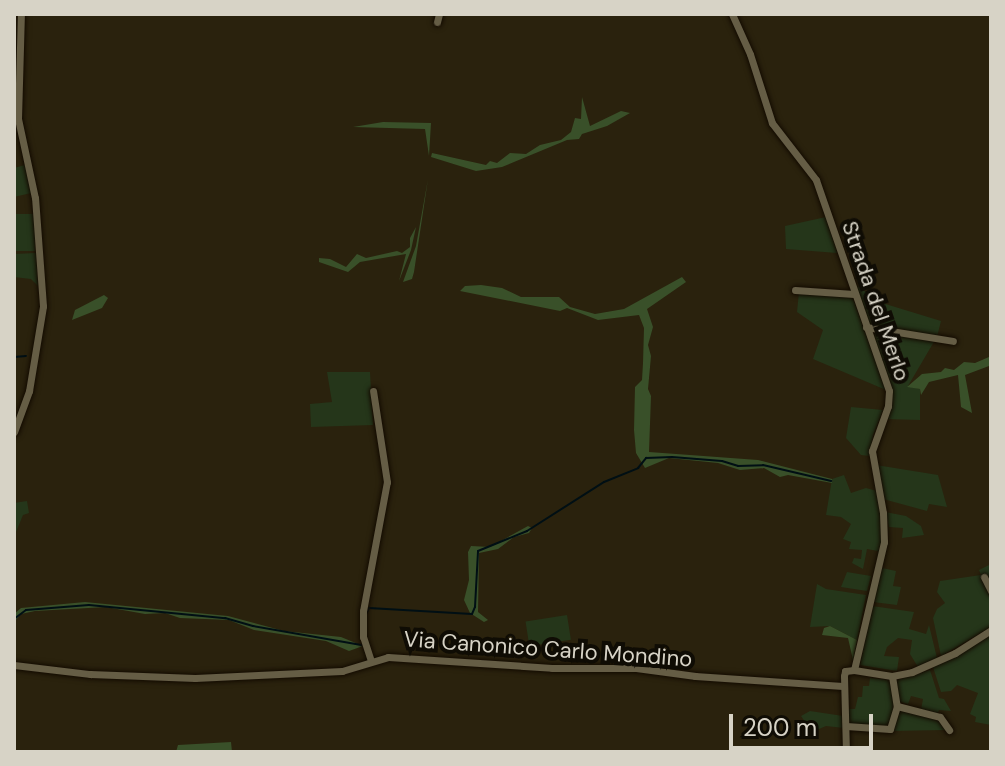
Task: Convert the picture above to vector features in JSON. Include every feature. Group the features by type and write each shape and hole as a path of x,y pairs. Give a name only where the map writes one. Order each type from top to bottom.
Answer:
{"street":[{"path":"14,432 29,391 43,306 35,198 18,119 21,14"},
{"name":"Strada del Merlo","path":"732,14 750,54 772,123 816,180 890,396 872,451 883,513 884,542 854,670 845,671 843,686"},
{"path":"795,290 854,294"},
{"path":"866,327 953,341"},
{"path":"371,661 363,637 364,602 387,482 375,426 373,391"},
{"path":"984,577 991,591"},
{"path":"854,670 892,676 930,665 991,630"},
{"name":"Via Canonico Carlo Mondino","path":"14,665 81,674 186,679 342,671 388,657 552,668 636,668 695,676 843,686"},
{"path":"846,726 890,729 897,706 892,676"},
{"path":"843,686 846,752"},
{"path":"897,706 940,717 949,730"}],"green space":[{"path":"582,97 590,126 621,111 630,113 607,126 582,134 579,139 567,140 502,167 476,171 431,157 432,153 486,165 490,161 497,163 510,153 526,154 540,145 561,140 571,132 575,118 581,119"},
{"path":"383,122 431,123 429,156 425,129 353,127"},
{"path":"25,165 31,193 14,197 14,168"},
{"path":"428,179 414,272 412,279 403,282 416,246"},
{"path":"14,214 35,214 35,251 14,251"},
{"path":"826,217 837,253 786,249 785,226"},
{"path":"416,227 411,250 399,281 406,254 360,262 348,272 319,262 319,258 330,259 346,267 357,254 366,258 397,251 402,253 410,247 410,238"},
{"path":"36,253 38,286 31,279 14,277 14,254"},
{"path":"682,277 686,282 647,309 653,327 648,345 651,356 649,452 758,460 832,479 832,483 788,475 780,477 764,468 740,470 718,463 669,458 645,468 636,453 634,430 635,387 642,380 643,363 644,328 639,315 598,320 567,308 560,311 460,291 465,286 481,285 502,288 521,297 559,297 570,307 595,314 624,309"},
{"path":"852,282 879,302 941,321 937,337 868,326"},
{"path":"799,292 852,296 886,390 813,359 823,330 797,312"},
{"path":"104,295 108,298 102,308 72,320 75,310"},
{"path":"869,329 935,340 908,386 920,389 920,420 884,419 892,391"},
{"path":"989,357 989,366 965,375 972,413 961,407 958,375 929,382 921,395 920,389 907,387 922,374 941,372 945,368 954,370 964,362 975,363"},
{"path":"327,372 370,372 373,425 311,427 310,404 332,402"},
{"path":"851,407 883,410 873,435 870,456 861,455 846,438"},
{"path":"876,465 938,475 947,507 929,504 927,511 883,499"},
{"path":"844,475 851,493 866,488 877,491 883,536 877,561 878,551 867,549 863,569 852,563 854,558 861,559 862,550 849,549 851,542 843,539 851,524 841,517 826,515 832,479"},
{"path":"27,501 29,513 23,515 14,537 14,503"},
{"path":"885,512 906,516 921,526 924,535 902,538 903,528 889,527"},
{"path":"528,526 532,528 529,533 514,537 498,549 479,553 478,612 488,620 484,622 470,613 464,600 469,580 468,552 471,546 490,547"},
{"path":"991,564 991,589 982,576 991,595 991,627 941,656 933,618 937,609 945,603 937,592 940,581 981,575 979,570"},
{"path":"882,568 896,571 893,586 901,587 897,605 873,602"},
{"path":"847,572 871,576 867,591 841,587"},
{"path":"817,584 826,589 866,595 857,640 830,626 810,627"},
{"path":"85,602 228,616 284,631 341,637 363,646 349,651 326,641 254,630 229,620 180,618 165,613 145,614 106,607 35,611 21,614 14,622 14,614 21,608"},
{"path":"872,606 914,612 909,629 926,634 929,625 937,658 918,667 910,654 912,640 898,638 887,647 884,656 899,657 897,671 860,665"},
{"path":"567,615 571,640 529,646 526,622"},
{"path":"830,626 857,640 853,660 848,638 822,635 824,628"},
{"path":"991,634 991,725 975,722 976,717 970,714 978,693 957,685 951,691 941,692 933,667"},
{"path":"930,670 939,698 944,699 951,711 939,710 937,715 921,710 923,699 911,696 908,704 898,701 894,681"},
{"path":"870,678 891,680 895,706 889,728 849,725 848,709 855,709 858,697 862,697 863,686 869,686"},
{"path":"897,708 940,719 946,730 890,731"},
{"path":"810,711 843,716 844,728 826,726 812,732 801,716"},
{"path":"231,742 232,752 176,752 178,745"}],"waterway":[{"path":"14,357 26,356"},
{"path":"366,614 369,608 472,614 478,551 527,531 604,482 638,468 646,458 672,457 722,461 738,466 763,465 831,481"},
{"path":"14,619 26,610 89,605 225,618 361,645"}]}
